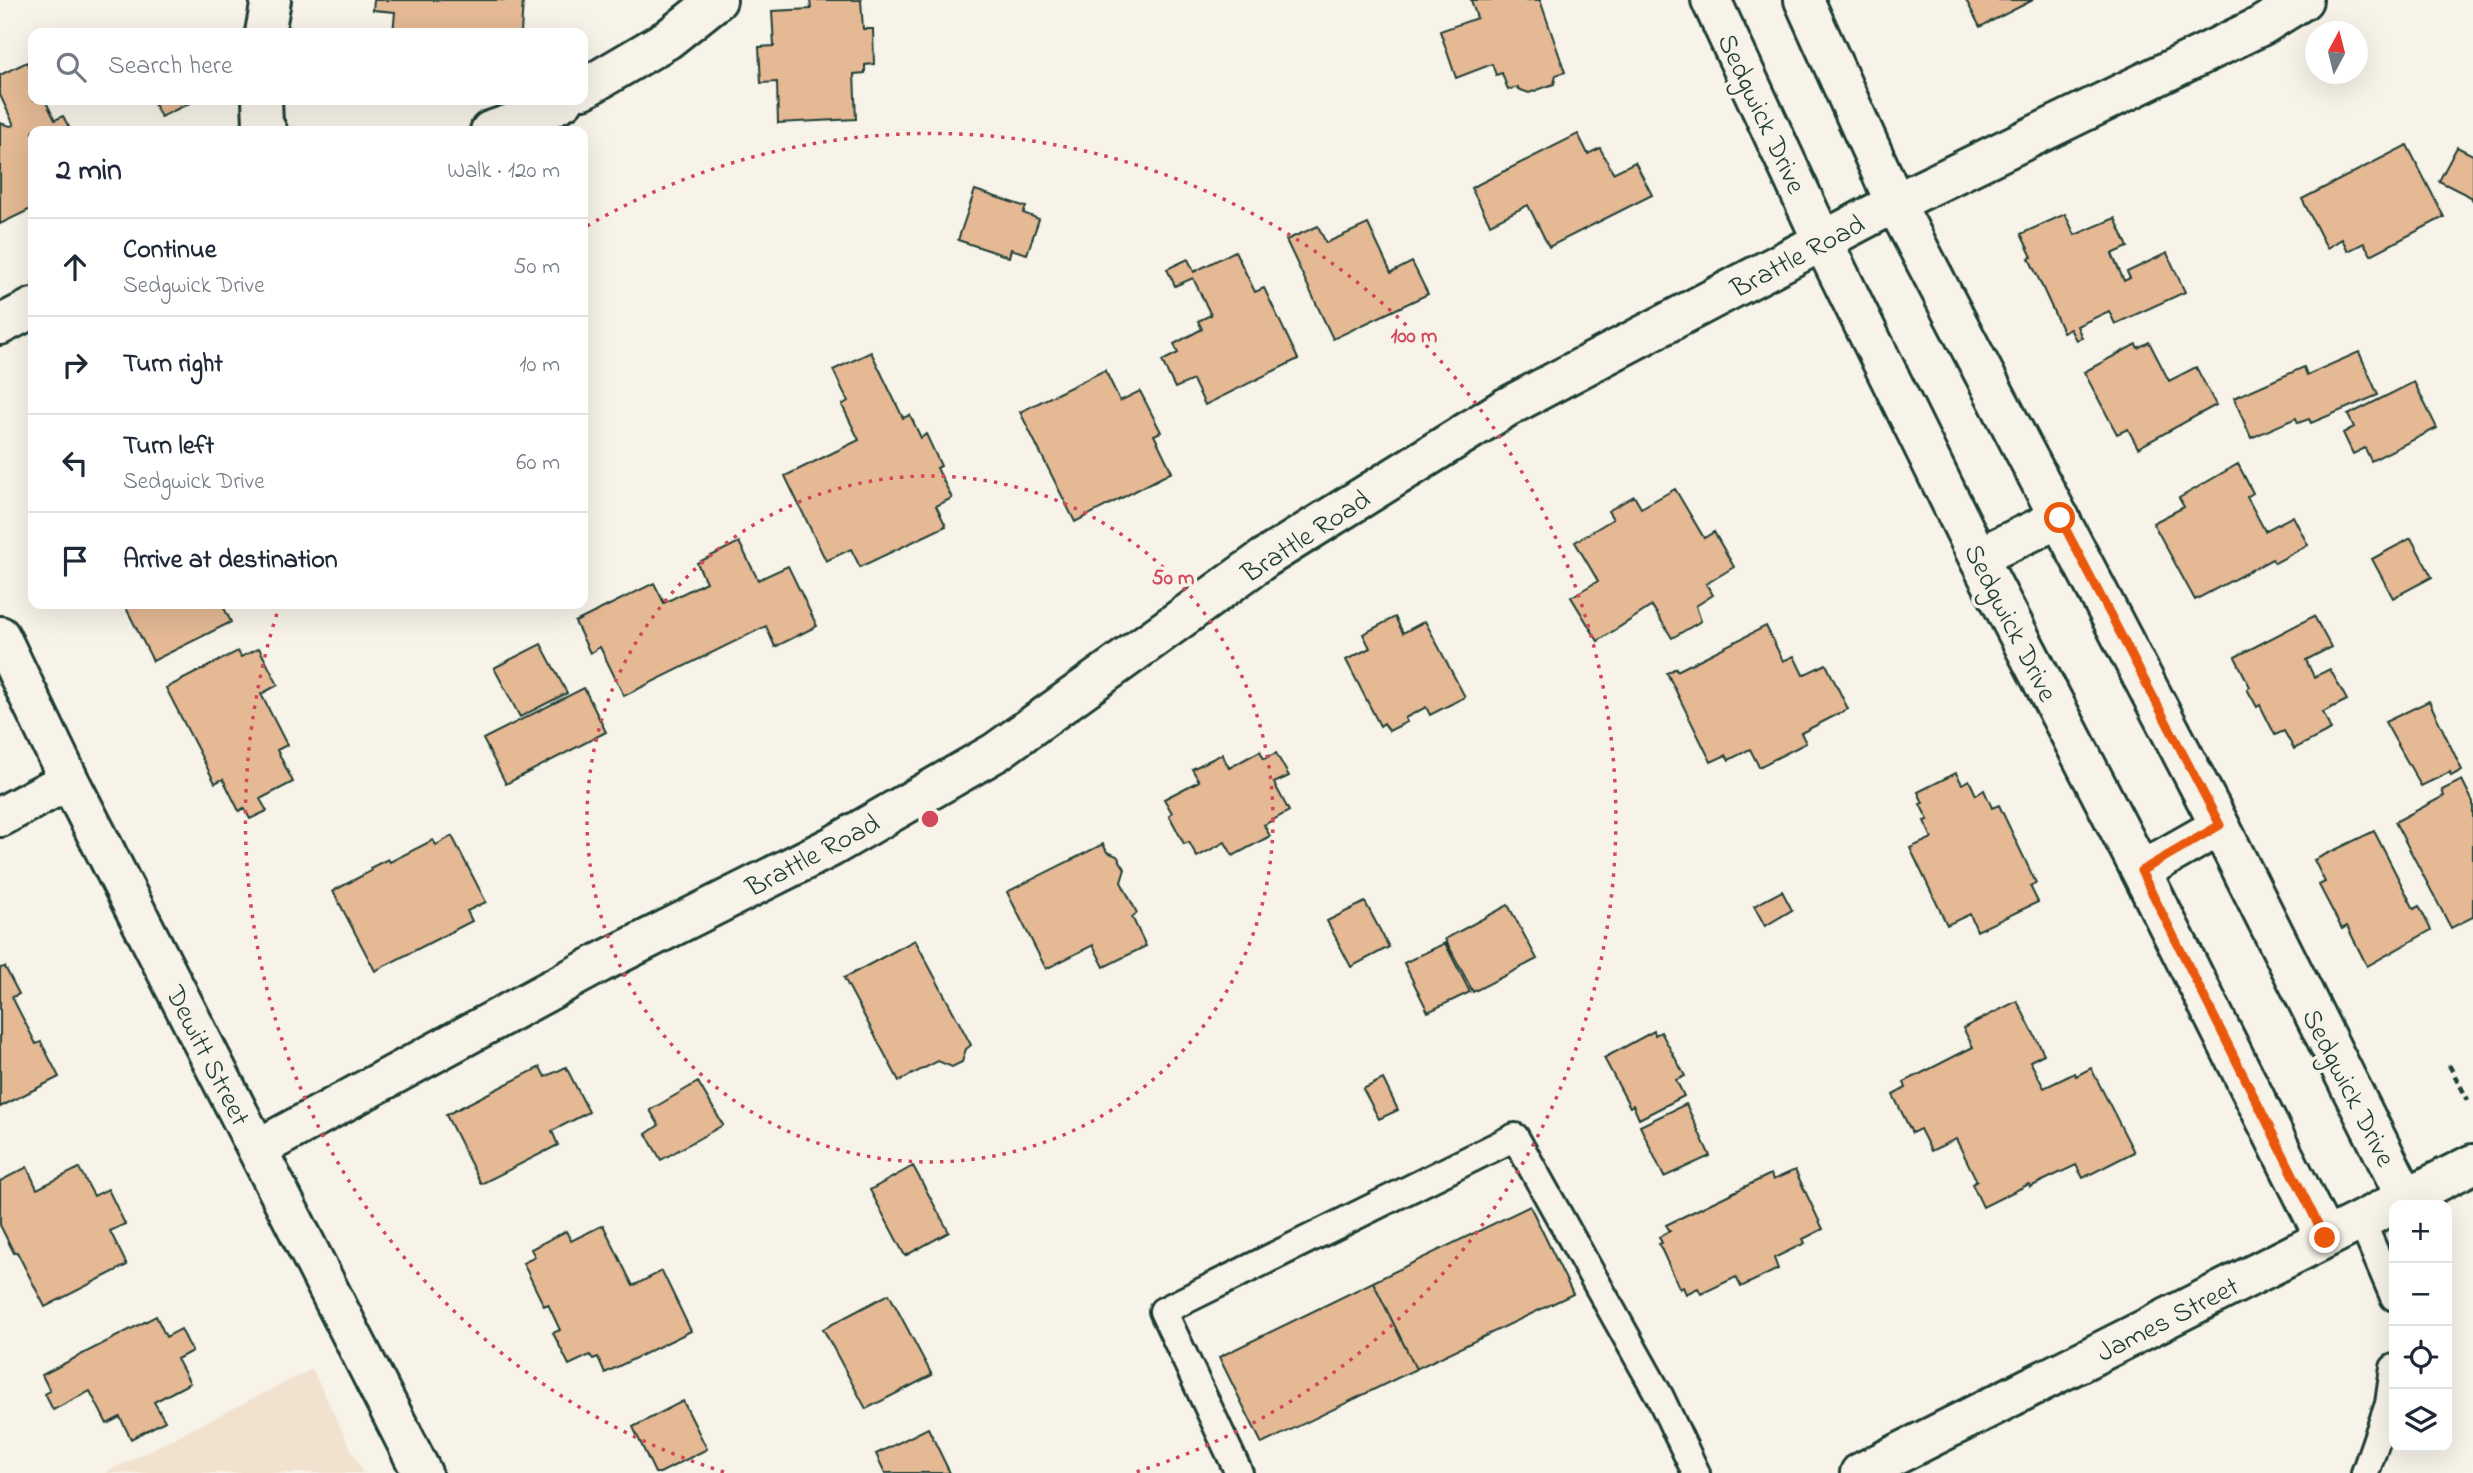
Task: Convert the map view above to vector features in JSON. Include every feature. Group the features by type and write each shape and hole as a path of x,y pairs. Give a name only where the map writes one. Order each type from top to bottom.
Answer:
{"street":[{"path":"266,28 271,0"},
{"path":"588,86 668,39 717,0"},
{"name":"Sedgwick Drive","path":"1711,0 1823,242 1978,557 2141,871 2325,1238"},
{"name":"Sedgwick Drive","path":"1804,0 1895,203 2220,825 2406,1198"},
{"name":"Brattle Road","path":"257,1149 600,963 831,847 996,752 1265,558 1507,407 1895,203 2261,26 2303,0"},
{"path":"262,105 264,126"},
{"path":"504,126 539,114 555,105"},
{"path":"0,325 28,311"},
{"path":"1978,557 2060,518"},
{"name":"Dewitt Street","path":"0,636 69,780 422,1473"},
{"path":"0,817 69,780"},
{"path":"2141,871 2220,825"},
{"name":"James Street","path":"1863,1472 2473,1164"}],"lane":[{"path":"1239,1473 1163,1311 1515,1137 1660,1397 1696,1473"},
{"path":"2361,1220 2389,1285"},
{"path":"2365,1473 2389,1404 2391,1389"}],"path":[{"path":"2449,1065 2468,1100"}],"shaded area":[{"path":"312,1369 363,1473 105,1473"}],"building":[{"path":"374,0 523,0 521,28 393,28 395,12 373,10"},
{"path":"810,0 861,0 863,29 873,29 874,64 865,65 865,73 854,74 856,119 778,123 777,82 761,83 759,47 774,46 772,11 811,9"},
{"path":"1471,0 1540,0 1565,72 1556,75 1554,84 1529,93 1518,87 1508,90 1502,73 1496,75 1492,64 1456,78 1440,31 1477,18"},
{"path":"1966,0 2033,0 1980,27"},
{"path":"27,62 28,105 48,105 55,120 63,116 68,126 28,126 28,210 0,224 0,123 14,125 0,95 0,75"},
{"path":"155,105 186,105 161,117"},
{"path":"1578,134 1588,154 1600,148 1613,173 1635,162 1652,195 1549,247 1528,205 1490,224 1471,188"},
{"path":"2407,145 2444,217 2371,255 2364,243 2348,251 2342,239 2327,248 2302,199"},
{"path":"2457,147 2473,155 2473,201 2471,197 2439,181"},
{"path":"975,190 1026,207 1023,213 1039,219 1027,254 1011,249 1009,257 958,240"},
{"path":"2065,214 2075,235 2115,218 2128,247 2112,254 2124,281 2130,278 2127,272 2167,253 2185,292 2115,324 2109,311 2077,326 2082,338 2076,340 2070,329 2063,332 2029,258 2032,257 2021,234"},
{"path":"1368,224 1391,273 1412,262 1428,294 1333,339 1286,240 1318,226 1326,243"},
{"path":"1235,251 1255,292 1264,288 1298,359 1205,405 1193,380 1175,388 1162,361 1178,353 1174,344 1202,329 1198,321 1211,315 1193,278 1175,286 1167,269 1188,259 1194,272"},
{"path":"2149,342 2169,381 2196,367 2216,405 2138,448 2128,429 2117,434 2084,372 2136,344 2138,348"},
{"path":"871,352 903,418 910,415 921,438 926,434 941,466 937,468 952,498 936,506 946,526 860,567 851,549 826,561 785,476 859,440 842,405 848,401 833,370"},
{"path":"2359,352 2378,395 2311,423 2309,419 2298,423 2296,418 2251,438 2234,398 2304,367 2307,375"},
{"path":"1105,370 1120,401 1140,391 1161,432 1154,435 1172,472 1075,522 1020,412"},
{"path":"2414,382 2437,428 2371,461 2365,448 2353,454 2343,433 2354,427 2348,415"},
{"path":"2238,464 2253,493 2247,497 2265,531 2293,516 2308,545 2275,563 2272,559 2195,600 2153,523 2184,507 2179,498"},
{"path":"1675,489 1704,538 1714,532 1734,567 1706,584 1713,595 1696,606 1701,621 1672,638 1652,606 1598,641 1571,597 1598,581 1575,542 1613,519 1608,511 1634,496 1641,508"},
{"path":"2411,538 2432,577 2393,598 2372,559"},
{"path":"739,542 758,580 788,566 817,626 775,647 766,626 624,696 600,647 590,653 575,622 654,583 664,603 706,582 697,563"},
{"path":"127,609 224,609 231,622 153,661"},
{"path":"2314,616 2331,647 2306,660 2314,677 2330,669 2347,700 2323,712 2331,730 2294,749 2284,731 2275,735 2260,705 2257,707 2235,657"},
{"path":"1395,617 1403,633 1425,621 1465,697 1430,715 1426,707 1405,718 1407,722 1389,731 1384,723 1380,726 1346,660 1370,648 1363,634"},
{"path":"1766,626 1783,661 1794,656 1803,675 1826,664 1848,709 1801,733 1806,743 1759,767 1750,749 1729,760 1726,755 1711,762 1667,673 1676,668 1677,671"},
{"path":"541,644 567,693 520,717 494,668"},
{"path":"259,648 278,685 261,694 287,745 277,750 293,782 260,799 267,811 250,819 244,808 239,811 223,779 215,783 166,688 238,651 241,657"},
{"path":"584,688 606,732 506,784 483,739"},
{"path":"2429,701 2462,770 2451,776 2450,772 2421,786 2385,722"},
{"path":"1260,751 1264,759 1276,753 1289,776 1274,783 1289,811 1264,825 1270,836 1233,856 1225,842 1197,857 1189,842 1184,844 1164,799 1199,781 1192,769 1222,754 1229,768"},
{"path":"1956,773 1962,784 1969,780 1976,795 1984,790 1992,808 1999,805 2036,883 2030,886 2038,902 1977,931 1970,914 1947,925 1910,848 1932,838 1924,821 1928,820 1920,804 1923,803 1918,792"},
{"path":"2462,780 2473,802 2473,917 2451,928 2395,822 2444,796 2442,790"},
{"path":"2374,831 2414,909 2419,906 2431,930 2367,966 2347,926 2342,929 2319,885 2325,882 2314,860"},
{"path":"452,836 486,902 467,911 472,921 375,971 333,891 388,859 390,862 433,840 436,845"},
{"path":"1103,844 1107,852 1117,856 1125,869 1121,882 1137,913 1132,917 1146,946 1104,967 1093,945 1046,969 1007,892"},
{"path":"1782,891 1792,910 1765,926 1754,906"},
{"path":"1365,902 1389,947 1351,967 1327,921"},
{"path":"1508,905 1537,959 1473,992 1445,939"},
{"path":"915,940 971,1045 966,1049 962,1062 952,1067 938,1061 899,1081 844,978"},
{"path":"1445,943 1470,992 1428,1012 1404,963"},
{"path":"5,967 19,994 12,997 36,1044 41,1042 59,1077 0,1107 0,968"},
{"path":"2017,1001 2044,1054 2030,1061 2044,1088 2091,1068 2134,1152 2083,1178 2076,1165 1983,1207 1972,1184 1977,1181 1956,1139 1931,1151 1920,1129 1912,1133 1893,1095 1906,1088 1904,1082 1973,1047 1963,1028"},
{"path":"1654,1031 1655,1035 1661,1032 1685,1076 1676,1080 1684,1096 1639,1119 1604,1058"},
{"path":"540,1067 545,1077 566,1067 589,1112 552,1131 558,1145 481,1184 446,1115"},
{"path":"1383,1079 1398,1110 1379,1119 1363,1089"},
{"path":"698,1082 723,1125 661,1160 646,1134 659,1125 650,1110"},
{"path":"1686,1104 1710,1156 1664,1177 1640,1126"},
{"path":"913,1166 949,1232 905,1256 870,1190"},
{"path":"27,1167 37,1189 79,1168 94,1196 108,1189 125,1224 110,1231 127,1265 45,1307 0,1225 0,1181"},
{"path":"1795,1170 1823,1229 1803,1239 1805,1243 1774,1258 1778,1269 1741,1287 1736,1277 1701,1294 1698,1288 1686,1294 1683,1287 1680,1289 1659,1244 1662,1243 1659,1237 1670,1231 1666,1225 1771,1174 1773,1180"},
{"path":"1530,1206 1573,1294 1416,1369 1373,1282"},
{"path":"603,1225 633,1286 662,1271 691,1331 605,1373 598,1357 593,1359 590,1355 569,1365 553,1333 560,1330 548,1304 544,1306 523,1263 535,1257 531,1249 566,1231 571,1241"},
{"path":"1373,1282 1416,1369 1262,1444 1219,1357"},
{"path":"889,1294 932,1375 866,1409 823,1329"},
{"path":"156,1316 166,1337 181,1329 192,1351 177,1359 190,1383 154,1402 165,1421 131,1439 120,1417 107,1424 90,1391 53,1410 45,1394 50,1391 42,1375"},
{"path":"683,1401 707,1449 655,1473 633,1427"},
{"path":"928,1428 950,1473 885,1473 876,1454"}],"route":[{"path":"2060,518 2220,825 2141,871 2325,1238"}]}
